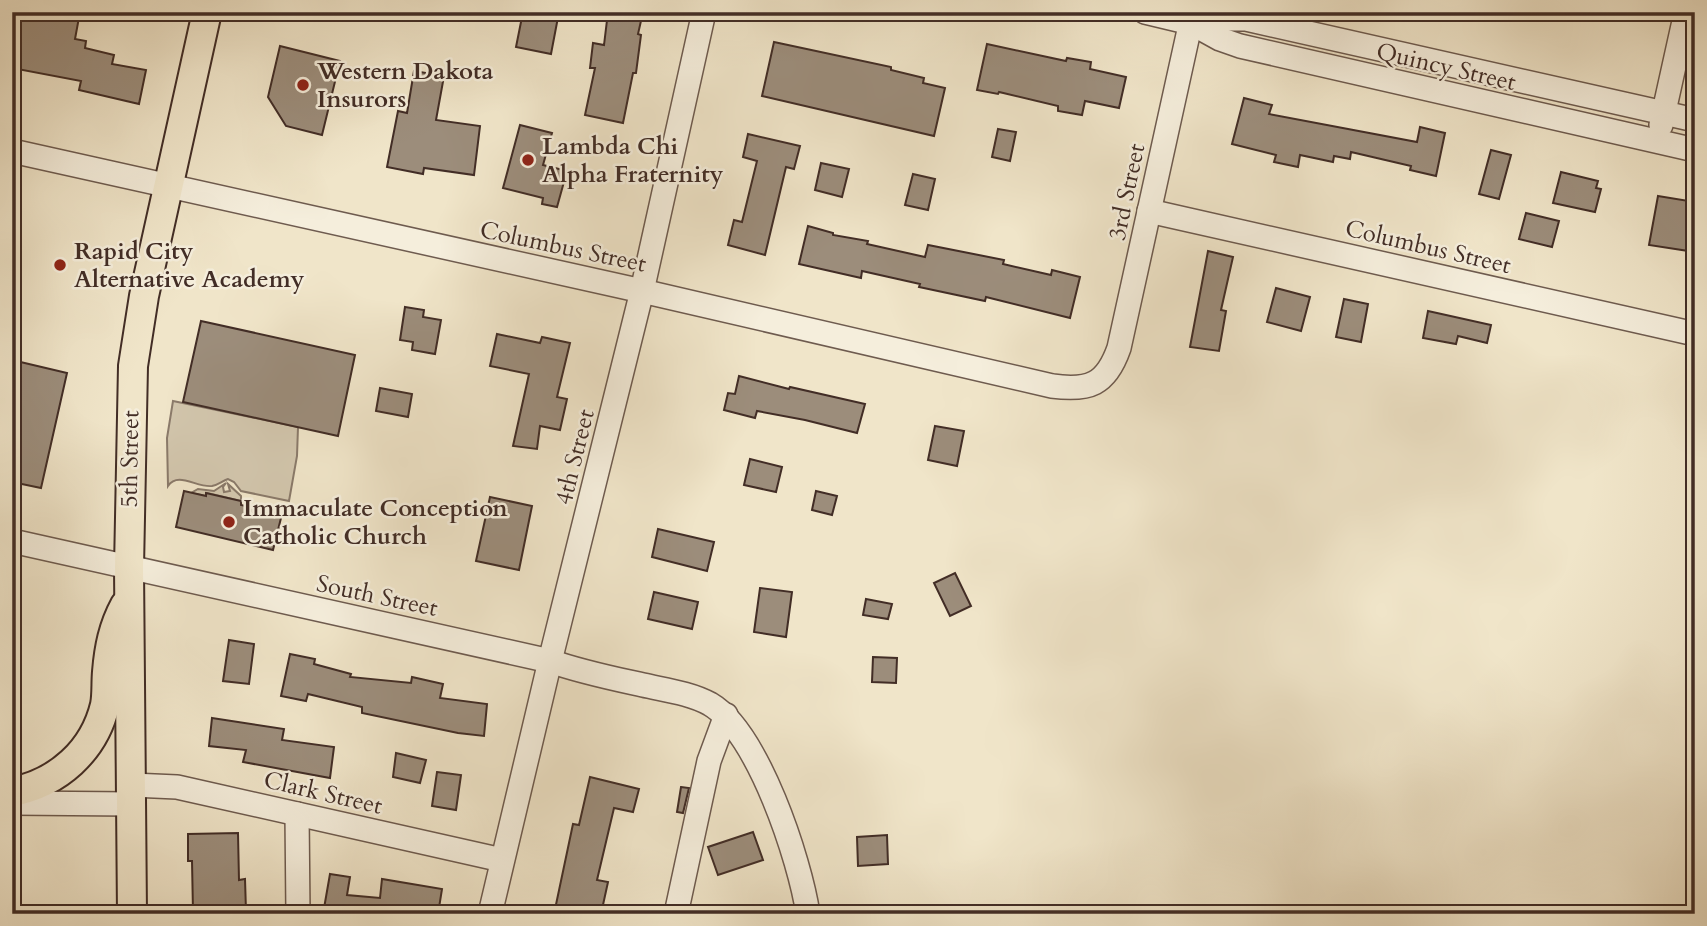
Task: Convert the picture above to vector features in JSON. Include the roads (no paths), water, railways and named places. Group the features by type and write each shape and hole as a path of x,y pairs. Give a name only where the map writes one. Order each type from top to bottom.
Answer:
{"main road":[{"name":"5th Street","path":"132,914 129,568 133,360 144,296 207,12"},
{"path":"12,792 48,780 68,768 96,732 105,703 110,643 115,622 130,597"}],"street":[{"name":"4th Street","path":"490,914 642,291 704,12"},
{"name":"Quincy Street","path":"1145,12 1246,19 1695,120"},
{"path":"1657,142 1686,12"},
{"name":"Quincy Street","path":"1192,17 1220,39 1240,46 1695,150"},
{"name":"3rd Street","path":"1102,379 1110,370 1119,348 1192,17"},
{"name":"Columbus Street","path":"12,151 642,291 1052,386 1083,386 1102,379"},
{"name":"Columbus Street","path":"1149,211 1695,334"},
{"name":"South Street","path":"12,541 550,661 581,672 685,694 709,703 726,715"},
{"path":"676,914 709,761 726,715"},
{"path":"726,715 752,755 779,812 797,864 808,914"},
{"name":"Clark Street","path":"12,803 131,794 177,786 502,860"},
{"path":"297,814 298,914"}],"place":[{"name":"Western Dakota Insurors","path":"303,85"},
{"name":"Lambda Chi Alpha Fraternity","path":"528,160"},
{"name":"Rapid City Alternative Academy","path":"60,265"},
{"name":"Immaculate Conception Catholic Church","path":"229,522"}]}
